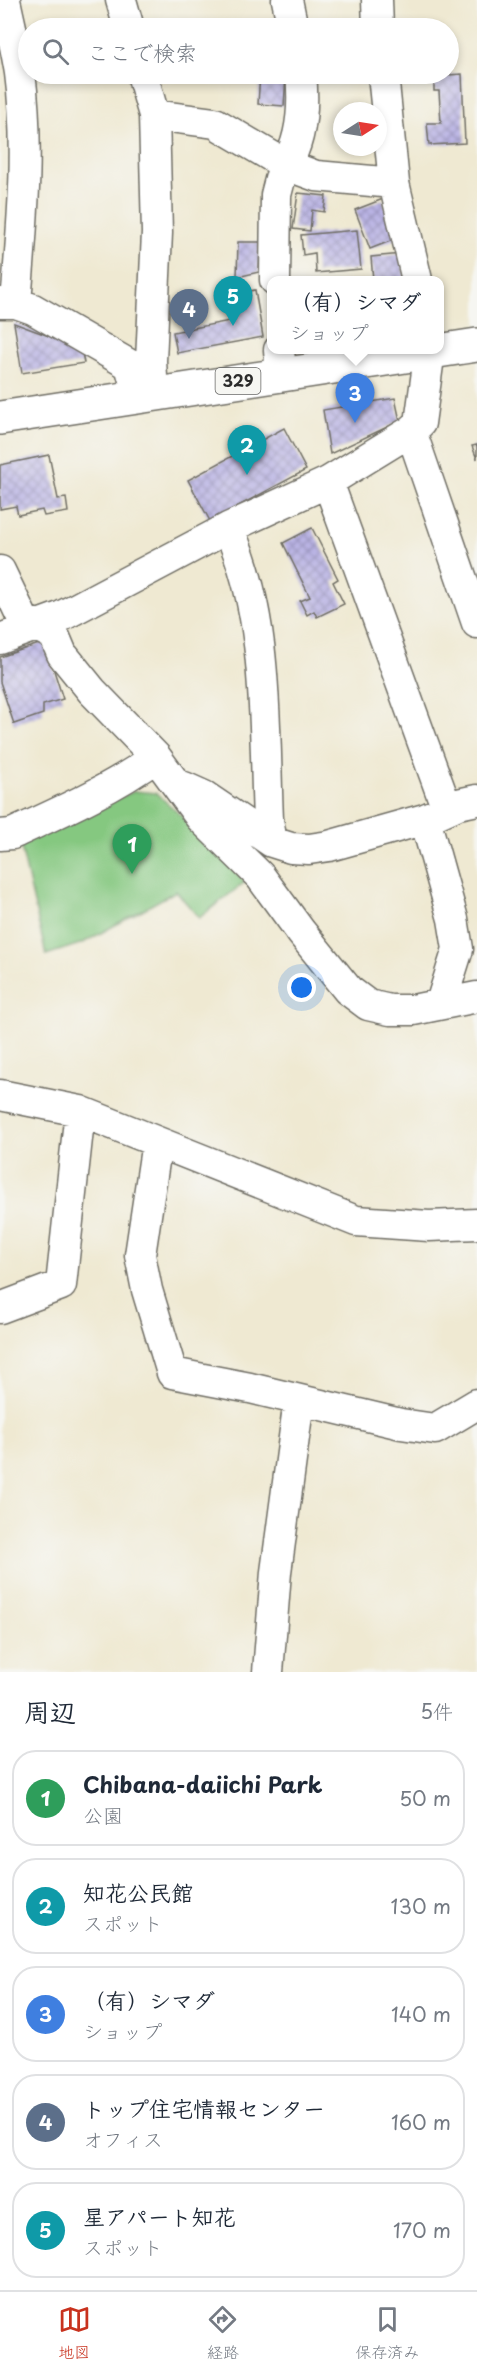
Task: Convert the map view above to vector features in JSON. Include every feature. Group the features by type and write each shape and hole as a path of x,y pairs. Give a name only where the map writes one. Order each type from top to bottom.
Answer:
{"highway":[{"name":"329","path":"444,349 477,345"},
{"name":"329","path":"0,418 146,394 280,362 389,354"}],"street":[{"path":"6,0 18,63"},
{"path":"121,0 126,18"},
{"path":"287,0 291,18"},
{"path":"377,0 378,18"},
{"path":"21,84 25,192 8,303 33,309 130,365 146,394"},
{"path":"145,84 154,115 157,233 151,361 146,394"},
{"path":"275,276 276,195 285,164 295,151 304,97 302,84"},
{"path":"384,84 394,183 416,276"},
{"path":"154,115 215,123 285,164 316,176 394,183"},
{"path":"0,639 60,617 228,528 328,482 411,431 420,423 430,354"},
{"path":"411,431 477,623"},
{"path":"328,482 436,814 458,949 441,1003"},
{"path":"228,528 243,563 254,612 261,677 268,820 272,842"},
{"path":"0,571 23,619 54,635 62,654 92,691 156,757 200,817 260,876 348,990 368,1005 390,1010 413,1010 477,997"},
{"path":"0,836 12,834 80,803 140,769 156,757"},
{"path":"178,784 204,796 272,842 291,848 309,849 329,846 477,800"},
{"path":"0,1095 80,1111 356,1221 429,1226 477,1224"},
{"path":"0,1308 61,1285 80,1111"},
{"path":"157,1142 140,1255 147,1290 172,1373 401,1424 435,1429 477,1404"},
{"path":"268,1672 276,1572 299,1400"}],"green space":[{"path":"135,791 156,793 197,830 245,882 199,918 176,891 83,943 46,955 19,839"}],"building":[{"path":"459,74 462,74 465,143 429,145 427,123 441,123 439,91 434,91 434,84 459,84"},
{"path":"259,84 285,84 284,106 258,104"},
{"path":"298,193 326,196 324,212 312,210 310,231 293,229"},
{"path":"383,199 398,238 370,249 355,210"},
{"path":"357,230 361,269 316,273 315,253 303,255 301,235"},
{"path":"238,242 260,242 259,272 237,277"},
{"path":"402,254 405,276 373,276 371,257"},
{"path":"255,290 263,337 177,353 173,332 235,320 230,295"},
{"path":"14,323 81,348 84,363 22,373"},
{"path":"395,398 400,421 330,454 323,410"},
{"path":"284,428 306,470 210,521 188,480"},
{"path":"477,445 477,459 472,446"},
{"path":"49,455 58,499 66,498 68,512 44,516 42,510 18,515 16,506 0,509 0,465"},
{"path":"312,528 338,579 333,582 344,604 317,617 314,611 307,615 300,601 310,597 283,543"},
{"path":"45,642 63,699 43,705 43,714 14,724 0,682 0,657"}],"place":[{"name":"星アパート知花","path":"233,326"},
{"name":"トップ住宅情報センター","path":"189,339"},
{"name":"（有）シマダ","path":"355,423"},
{"name":"知花公民館","path":"247,475"},
{"name":"Chibana-daiichi Park","path":"132,874"}]}
